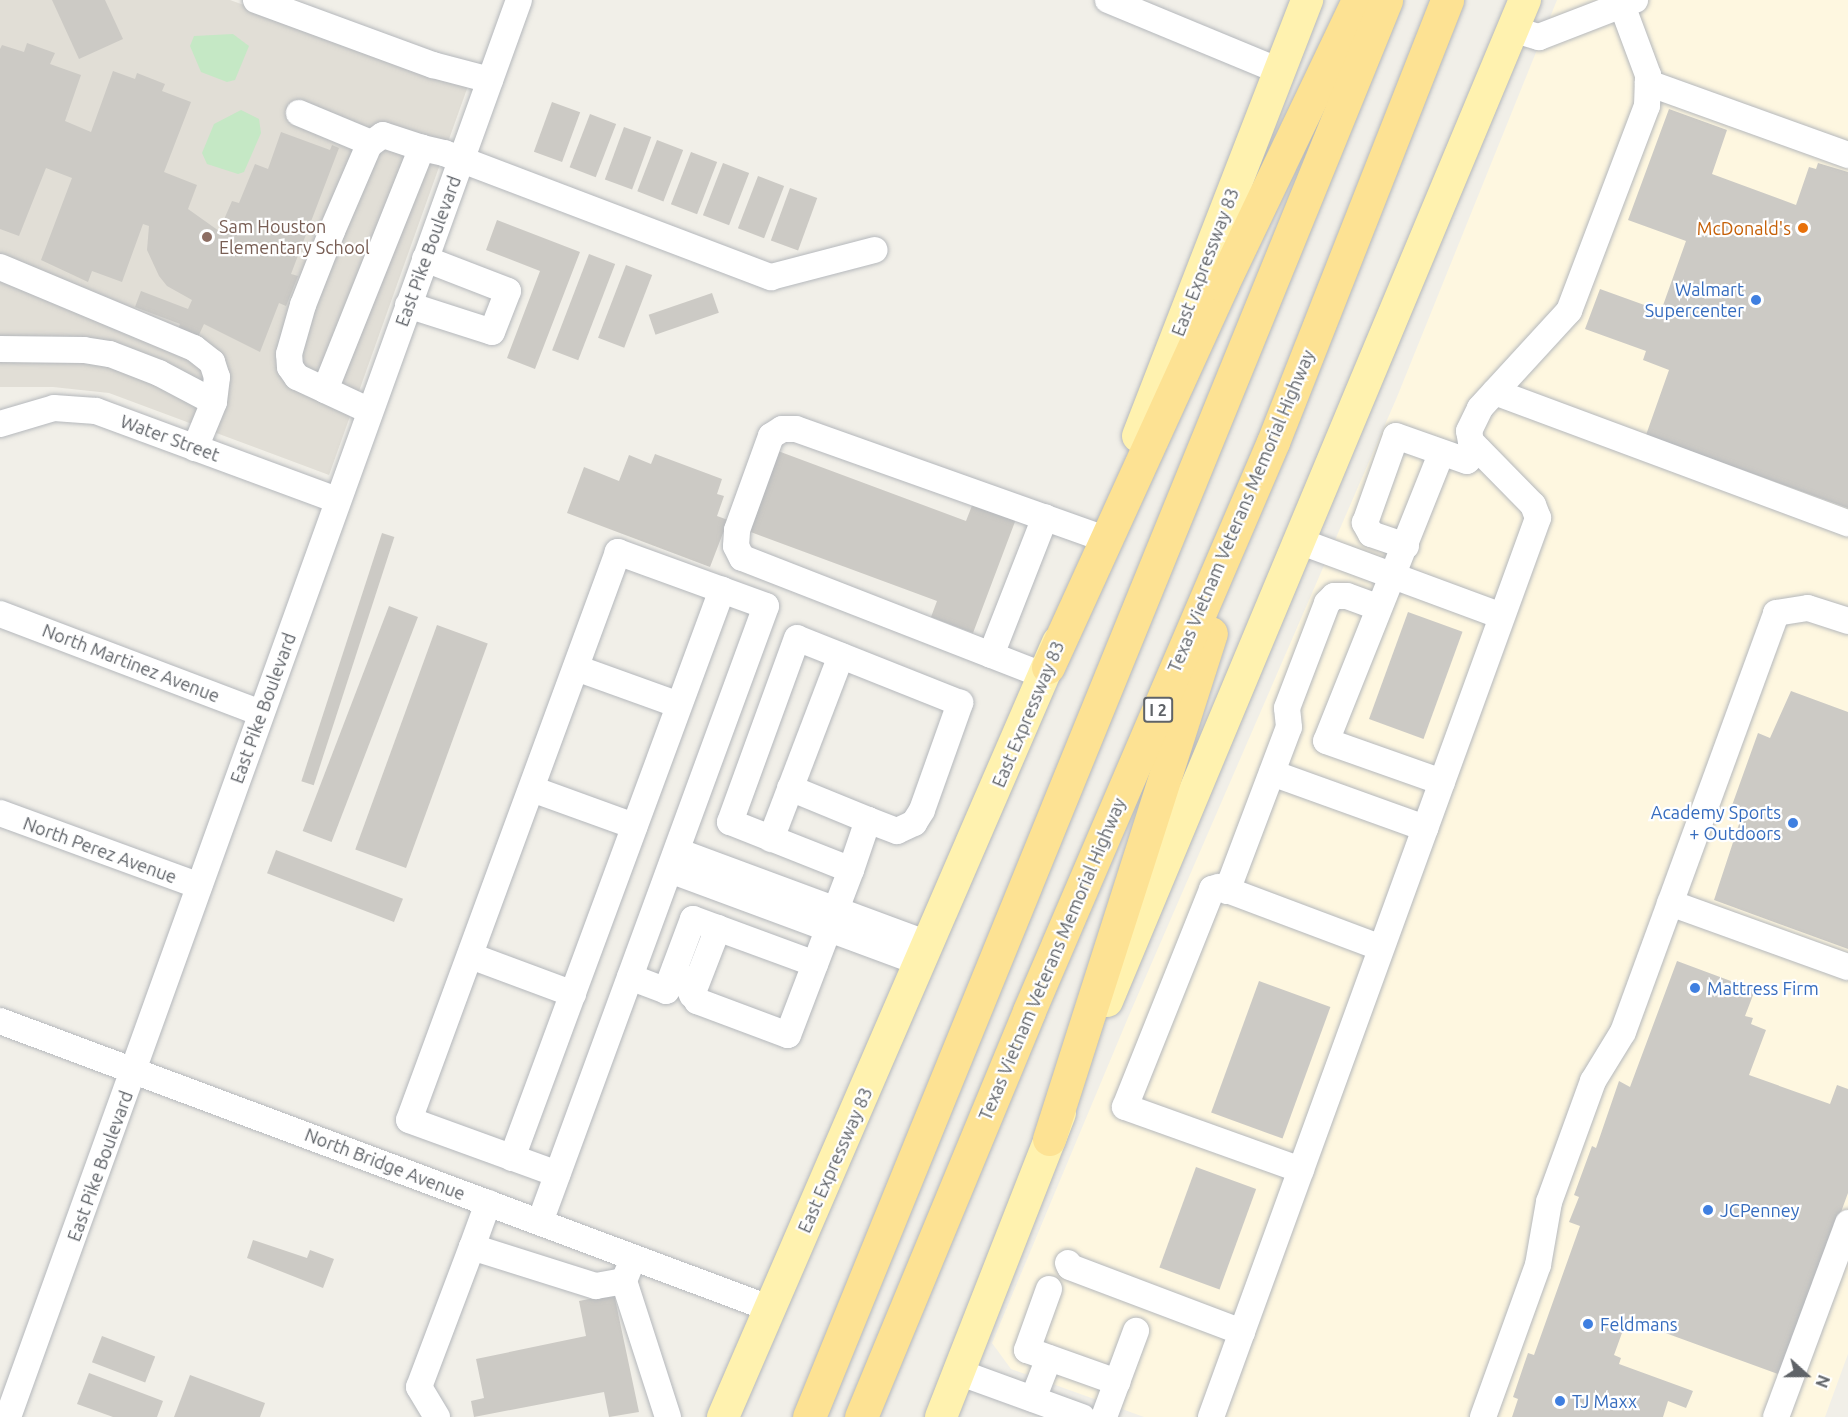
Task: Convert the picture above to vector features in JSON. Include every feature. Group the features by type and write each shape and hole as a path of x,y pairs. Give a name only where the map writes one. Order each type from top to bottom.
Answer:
{"highway":[{"path":"1047,671 1222,285 1358,0"},
{"path":"809,1417 1386,0"},
{"name":"Texas Vietnam Veterans Memorial Highway","path":"861,1417 1029,1011 1273,441 1447,0"},
{"path":"1049,1139 1273,441"}],"main road":[{"name":"East Expressway 83","path":"723,1417 1047,671 1307,0"},
{"path":"941,1417 961,1373 1049,1139 1525,0"}],"street":[{"path":"256,0 433,65 490,80"},
{"name":"East Pike Boulevard","path":"8,1417 519,0"},
{"path":"1108,0 1279,71"},
{"path":"1211,1417 1538,518 1533,505 1471,442 1472,421 1495,392 1551,335 1577,296 1647,106 1648,82 1629,3 1539,37 1512,29"},
{"path":"1648,82 1848,155"},
{"path":"299,113 371,143"},
{"path":"370,411 297,377 290,367 289,354 307,294 371,143 383,135 461,160 771,277 875,250"},
{"path":"325,390 422,148"},
{"path":"408,305 492,332 508,291 425,259"},
{"path":"0,267 194,348 212,362 217,377 214,402 195,448"},
{"path":"0,349 84,350 110,354 159,373 214,402"},
{"path":"1495,392 1848,523"},
{"name":"Water Street","path":"0,424 33,411 77,407 338,500"},
{"path":"1047,671 991,655 742,558 736,546 737,530 771,436 782,429 796,429 1099,537"},
{"path":"1406,546 1366,530 1370,505 1396,436 1441,454 1467,461 1479,450"},
{"path":"1326,741 1377,607 1390,575 1406,546 1441,454"},
{"path":"991,655 1045,517"},
{"path":"1299,541 1502,616"},
{"path":"540,1222 766,606 618,552 409,1120 557,1174"},
{"path":"512,1158 722,590"},
{"path":"1227,891 1289,727 1287,708 1327,603 1334,596 1347,596 1377,607"},
{"path":"1483,1417 1538,1265 1548,1202 1593,1081 1623,1032 1776,613 1808,608 1848,621"},
{"name":"North Martinez Avenue","path":"0,614 261,712"},
{"path":"790,788 897,831 914,823 960,703 797,638 730,822 851,870"},
{"path":"771,838 841,656"},
{"path":"576,668 679,705"},
{"path":"724,721 762,735"},
{"path":"1289,727 1442,782"},
{"path":"1272,773 1425,828"},
{"path":"532,789 634,826"},
{"name":"North Perez Avenue","path":"0,813 199,886"},
{"path":"675,968 697,1001 788,1035 868,820"},
{"path":"674,860 925,953"},
{"path":"1301,1170 1125,1107 1212,889 1227,891 1381,948"},
{"path":"1670,903 1848,967"},
{"path":"630,977 666,991 693,919 815,964"},
{"path":"692,995 718,928"},
{"path":"471,956 573,994"},
{"name":"North Bridge Avenue","path":"0,1021 540,1222 629,1269 769,1308"},
{"path":"437,1417 419,1387 488,1203"},
{"path":"1776,1417 1848,1223"},
{"path":"472,1247 596,1286 629,1269 668,1417"},
{"path":"1068,1263 1070,1267 1242,1332"},
{"path":"1049,1289 1027,1350 1117,1382"},
{"path":"1104,1417 1136,1331"},
{"path":"1033,1400 1049,1358"},
{"path":"961,1373 1082,1417"}],"shaded area":[{"name":"Sam Houston Elementary School","path":"0,0 230,0 468,86 329,475 109,393 53,387 0,387"},
{"path":"1557,0 1848,0 1848,1354 1825,1417 1144,1417 1011,1369 992,1343 1130,1013 1397,397"}],"green space":[{"path":"233,34 249,46 235,80 227,82 201,72 190,46 194,36"},
{"path":"241,110 259,119 261,133 244,172 238,174 207,164 202,153 214,124"}],"building":[{"path":"52,0 105,0 123,39 79,59"},
{"path":"27,43 55,53 50,64 81,75 65,121 91,132 113,71 135,79 137,73 165,84 162,91 191,102 164,172 197,185 188,209 219,231 232,201 239,203 255,164 268,169 281,132 330,150 332,145 339,148 291,274 298,276 286,306 279,303 260,352 204,324 198,337 178,329 180,324 135,307 141,291 188,309 192,300 167,286 159,276 147,250 149,226 143,224 122,282 92,271 88,282 41,260 72,178 46,168 19,236 0,229 0,49 2,45 24,52"},
{"path":"552,102 580,112 562,162 534,152"},
{"name":"Walmart Supercenter","path":"1669,109 1727,130 1712,174 1796,205 1809,167 1816,169 1818,163 1848,172 1848,508 1646,435 1669,370 1643,360 1646,351 1585,329 1600,289 1661,311 1686,241 1628,220"},
{"path":"590,114 616,124 596,177 570,167"},
{"path":"624,127 651,137 632,190 605,180"},
{"path":"657,140 683,150 663,201 637,191"},
{"path":"691,152 717,162 697,214 671,204"},
{"path":"723,163 749,173 729,225 703,215"},
{"path":"758,176 784,186 764,238 738,228"},
{"path":"790,188 817,198 798,251 771,241"},
{"path":"497,220 580,252 535,369 507,358 540,271 486,250"},
{"path":"589,254 615,264 578,360 552,350"},
{"path":"626,265 652,275 624,348 598,338"},
{"path":"712,293 719,313 655,335 649,315"},
{"path":"778,451 966,521 973,503 1016,519 973,633 931,617 937,601 748,531"},
{"path":"655,454 722,479 717,494 724,496 717,516 728,520 710,567 567,513 584,467 619,481 629,455 651,464"},
{"path":"382,533 394,537 314,785 301,781"},
{"path":"389,606 418,617 332,842 303,831"},
{"path":"1408,612 1463,632 1424,739 1369,719"},
{"path":"437,625 488,643 406,868 355,850"},
{"name":"Academy Sports + Outdoors","path":"1791,691 1848,712 1848,949 1714,900 1742,815 1730,811 1758,733 1770,738"},
{"path":"276,850 403,899 394,922 267,873"},
{"name":"JCPenney","path":"1677,961 1755,990 1745,1016 1753,1018 1751,1024 1766,1030 1749,1075 1830,1104 1837,1085 1848,1089 1848,1193 1781,1375 1627,1319 1614,1355 1621,1358 1619,1364 1693,1391 1686,1408 1668,1401 1663,1417 1512,1417 1518,1399 1513,1397 1528,1353 1534,1355 1580,1226 1569,1222 1579,1197 1574,1195 1592,1146 1596,1148 1619,1081 1630,1087"},
{"path":"1259,981 1330,1007 1283,1139 1211,1113"},
{"path":"1196,1167 1256,1189 1220,1289 1159,1268"},
{"path":"253,1240 307,1258 310,1250 334,1259 323,1288 247,1258"},
{"path":"614,1294 639,1412 609,1417 604,1392 474,1417 471,1401 484,1398 476,1359 586,1336 579,1301"},
{"path":"102,1336 155,1356 145,1383 92,1362"},
{"path":"89,1373 163,1401 157,1417 113,1417 77,1404"},
{"path":"190,1375 265,1403 260,1417 174,1417"}],"place":[{"name":"McDonald's","path":"1803,228"},
{"name":"Sam Houston Elementary School","path":"207,237"},
{"name":"Walmart Supercenter","path":"1756,300"},
{"name":"Academy Sports + Outdoors","path":"1793,823"},
{"name":"Mattress Firm","path":"1695,988"},
{"name":"JCPenney","path":"1708,1210"},
{"name":"Feldmans","path":"1588,1324"},
{"name":"TJ Maxx","path":"1560,1401"}]}
